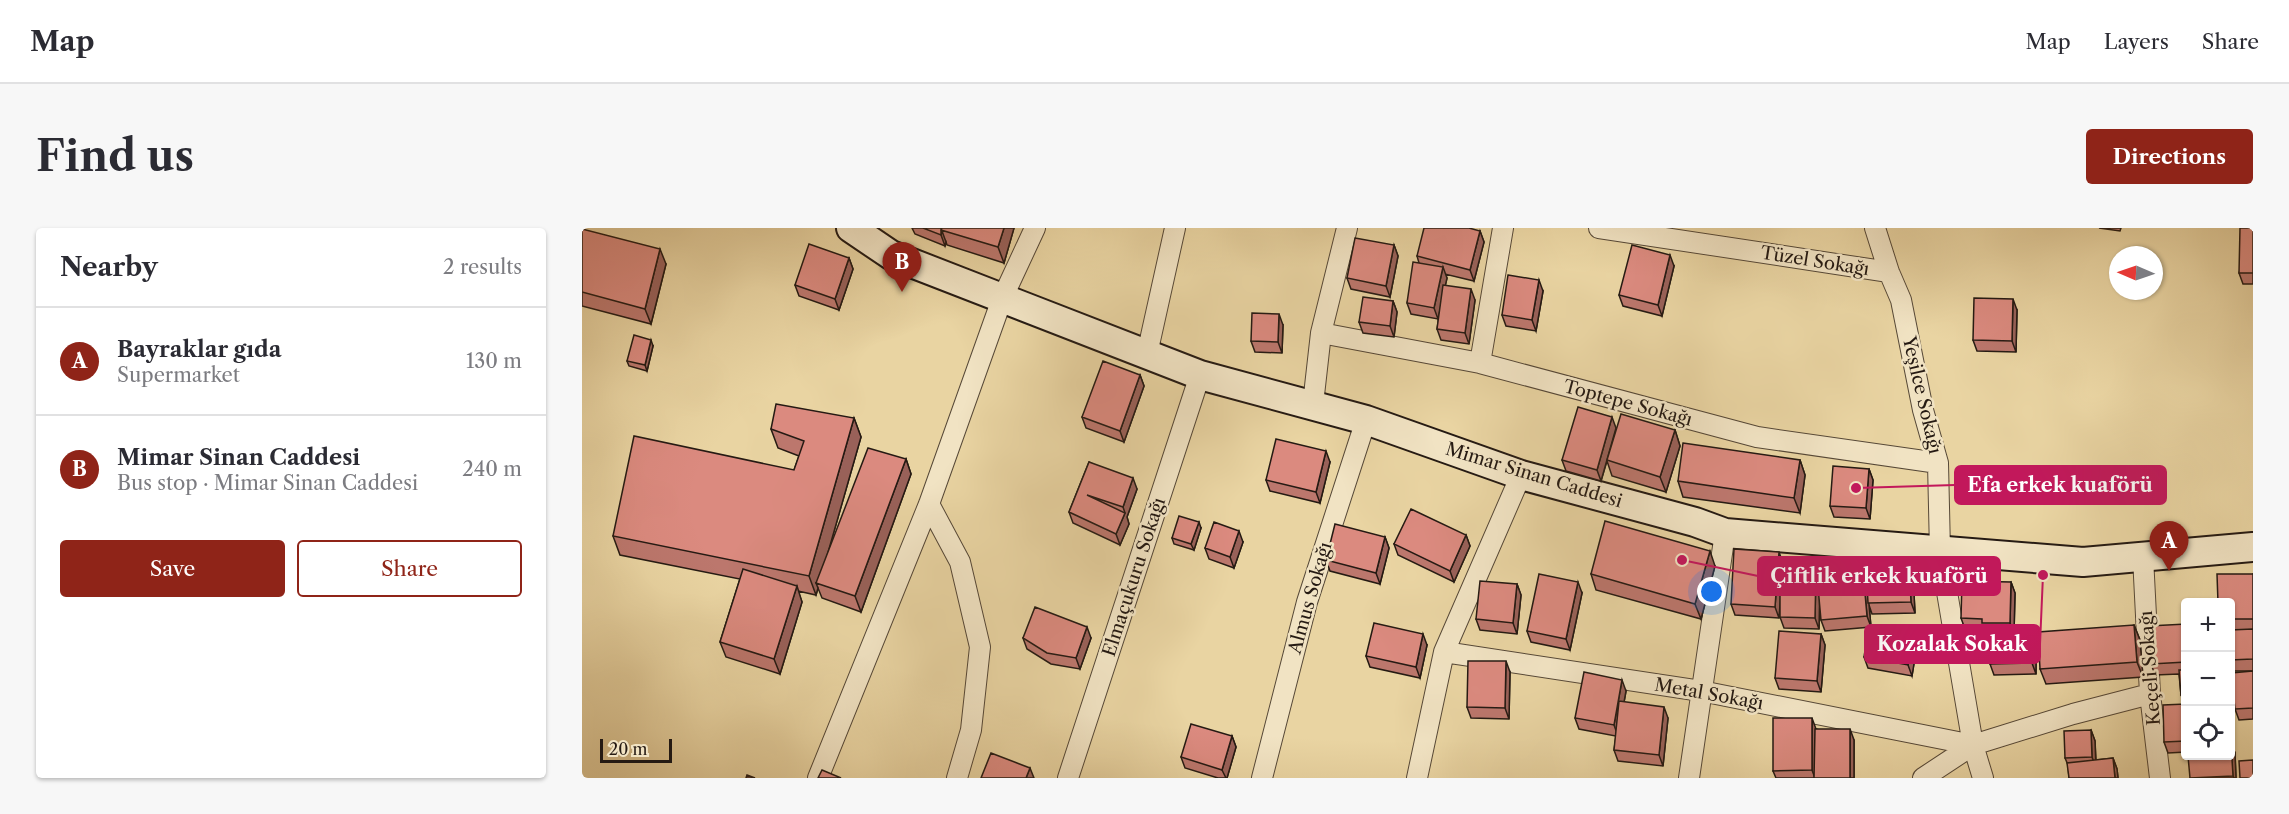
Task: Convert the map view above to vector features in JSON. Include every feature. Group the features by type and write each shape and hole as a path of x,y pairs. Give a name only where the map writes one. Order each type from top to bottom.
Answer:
{"street":[{"name":"Mimar Sinan Caddesi","path":"851,228 891,255 1200,375 1313,404 1366,420 1521,475 1695,522 1725,533 2083,562 2253,547"},
{"path":"818,778 929,504 1002,299 1035,228"},
{"path":"1148,354 1175,228"},
{"path":"1313,404 1321,333 1347,228"},
{"path":"1480,363 1503,228"},
{"name":"Tüzel Sokağı","path":"1599,228 1889,272"},
{"name":"Yeşilce Sokağı","path":"1875,228 1901,300 1923,410 1938,463 1940,551 1973,746 1983,778"},
{"name":"Toptepe Sokağı","path":"1321,333 1480,363 1757,437 1938,463"},
{"name":"Elmaçukuru Sokağı","path":"1068,778 1200,375"},
{"name":"Almus Sokağı","path":"1262,778 1307,602 1366,420"},
{"path":"1418,778 1444,652 1521,475"},
{"path":"929,504 960,562 980,647 971,730 957,778"},
{"path":"1689,778 1725,533"},
{"name":"Keçeli Sokağı","path":"2143,557 2150,694 2160,778"},
{"name":"Metal Sokağı","path":"1444,652 1701,691 1973,746"},
{"path":"1923,778 1973,746 2073,714 2150,694"}],"building":[{"path":"923,228 941,228 941,235"},
{"path":"942,228 1004,228 998,247 941,230"},
{"path":"1424,228 1469,228 1480,231 1470,270 1417,256"},
{"path":"2240,228 2253,228 2253,273 2239,273"},
{"path":"582,229 660,249 645,309 582,292"},
{"path":"1355,238 1394,245 1386,286 1347,278"},
{"path":"809,244 849,258 835,299 795,285"},
{"path":"1632,245 1670,255 1658,305 1619,295"},
{"path":"1413,262 1443,267 1434,308 1407,303"},
{"path":"1508,275 1539,280 1532,320 1502,315"},
{"path":"1443,285 1471,289 1465,333 1437,329"},
{"path":"1363,297 1393,301 1390,326 1359,322"},
{"path":"1974,298 2013,299 2012,341 1973,340"},
{"path":"1252,313 1279,314 1278,342 1251,341"},
{"path":"634,335 651,340 645,365 627,361"},
{"path":"1103,361 1140,375 1120,431 1082,417"},
{"path":"776,404 854,418 809,576 613,536 634,436 794,470 804,441 771,429"},
{"path":"1578,407 1612,417 1597,470 1562,460"},
{"path":"1621,414 1675,430 1660,477 1607,460"},
{"path":"1276,439 1326,451 1316,492 1266,480"},
{"path":"1683,443 1800,460 1794,498 1678,481"},
{"path":"868,448 906,459 855,596 816,583"},
{"path":"1089,462 1133,478 1123,507 1087,495 1125,513 1116,534 1069,512"},
{"path":"1833,466 1869,469 1866,508 1830,506"},
{"path":"1411,509 1466,535 1450,571 1394,544"},
{"path":"1179,516 1199,522 1191,544 1172,538"},
{"path":"1605,521 1710,551 1695,604 1591,574"},
{"path":"1214,522 1239,531 1230,557 1205,548"},
{"path":"1335,524 1385,537 1376,573 1326,560"},
{"path":"1734,549 1779,552 1775,607 1731,604"},
{"path":"1909,564 1911,602 1868,603 1866,566"},
{"path":"743,569 797,586 774,659 720,642"},
{"path":"1780,570 1816,571 1815,618 1780,617"},
{"path":"1863,571 1867,616 1821,620 1817,576"},
{"path":"1539,574 1578,582 1566,639 1527,631"},
{"path":"2217,574 2253,574 2253,619 2235,619 2235,598 2218,598"},
{"path":"1480,581 1517,584 1513,623 1476,619"},
{"path":"1962,581 2011,582 2010,623 1982,623 1982,619 1961,618"},
{"path":"1035,607 1087,627 1076,658 1047,653 1023,638"},
{"path":"1374,623 1423,634 1416,667 1366,656"},
{"path":"2181,624 2181,662 2151,664 2149,626"},
{"path":"2134,625 2137,662 2040,669 2038,632"},
{"path":"2253,629 2253,659 2235,660 2235,630"},
{"path":"1779,631 1821,634 1817,681 1775,678"},
{"path":"1868,632 1912,640 1908,665 1864,657"},
{"path":"2032,637 2032,663 1990,664 1990,638"},
{"path":"1468,661 1506,661 1505,708 1467,707"},
{"path":"2179,670 2181,670 2181,695"},
{"path":"2253,671 2253,708 2235,709 2235,673"},
{"path":"1584,672 1622,680 1614,725 1575,718"},
{"path":"1619,701 1664,707 1659,755 1614,750"},
{"path":"2181,704 2181,741 2164,742 2163,705"},
{"path":"1773,718 1812,718 1812,770 1773,771"},
{"path":"1191,724 1232,736 1222,770 1181,757"},
{"path":"1815,729 1850,729 1850,778 1814,778"},
{"path":"2091,730 2092,757 2065,758 2064,731"},
{"path":"991,753 1030,768 1026,778 981,778"},
{"path":"2113,758 2115,778 2069,778 2067,763"},
{"path":"2188,760 2232,760 2233,776 2190,778"},
{"path":"2253,760 2253,778 2240,778 2239,761"},
{"path":"822,770 841,778 818,778"}],"place":[{"name":"Mimar Sinan Caddesi","path":"902,292"},
{"name":"Efa erkek kuaförü","path":"1856,488"},
{"name":"Çiftlik erkek kuaförü","path":"1682,560"},
{"name":"Bayraklar gıda","path":"2169,571"},
{"name":"Kozalak Sokak","path":"2043,575"}]}
